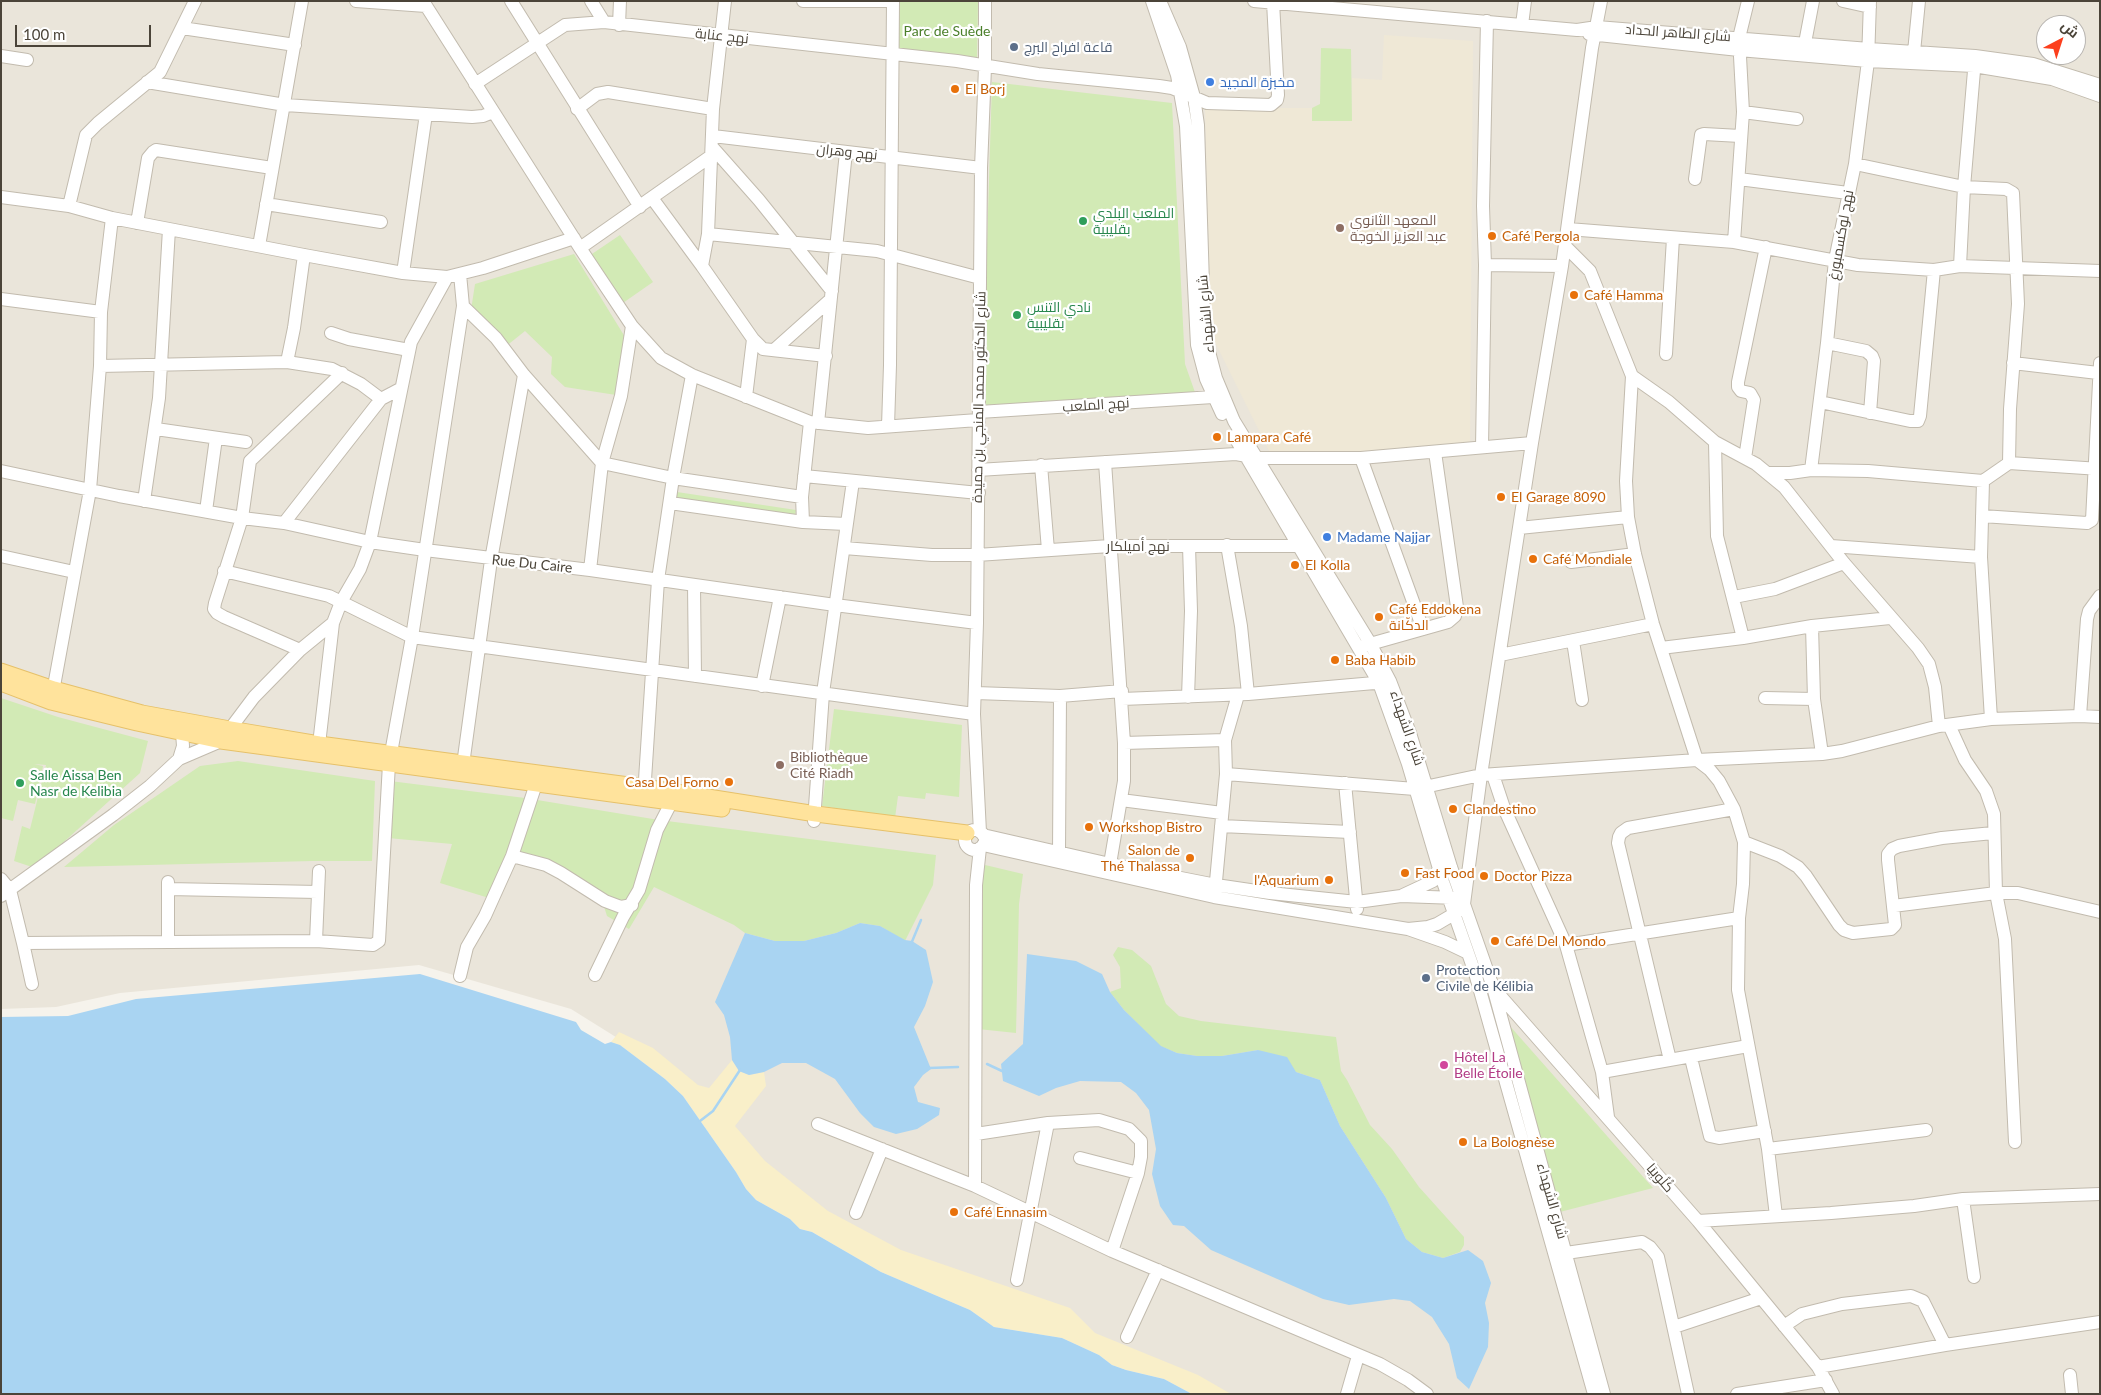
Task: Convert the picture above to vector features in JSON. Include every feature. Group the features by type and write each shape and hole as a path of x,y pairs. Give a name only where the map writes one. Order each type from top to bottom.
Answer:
{"main road":[{"path":"1,671 52,695 182,733 225,735"},
{"path":"1,684 142,713 225,735 318,750 390,758 815,818"},
{"path":"462,769 536,784 644,793 671,803 887,826 975,839"}],"street":[{"path":"69,206 86,135 160,72 195,1"},
{"path":"259,246 302,1"},
{"path":"356,1 424,4"},
{"path":"511,1 640,207"},
{"path":"592,1 604,22"},
{"path":"619,24 620,1"},
{"path":"702,266 708,234 713,109 725,1"},
{"path":"803,1 892,1 893,55 888,426"},
{"name":"شارع الدكتور محمد المنجي بن حميدة","path":"975,839 978,793 974,714 976,693 981,168 985,67 985,1"},
{"name":"شارع الشهداء","path":"1152,1 1181,92 1186,126 1195,316 1213,397 1245,456 1299,546 1365,645"},
{"name":"شارع الشهداء","path":"1160,1 1180,47 1194,97 1198,125 1205,357 1234,421 1258,458 1365,645 1410,732 1414,763 1421,788 1458,900 1493,987 1604,1394"},
{"name":"شارع الطاهر الحداد","path":"1254,1 1395,7 1487,21 1577,30 1739,44 1805,43 1869,55 1914,52 1975,61 2033,64 2100,85"},
{"path":"1522,25 1525,1"},
{"path":"1408,929 1428,927 1454,914 1487,775 1500,655 1532,443 1568,229 1601,1"},
{"path":"1734,242 1743,112 1739,44 1748,1"},
{"path":"1805,43 1813,1"},
{"path":"1843,1 1870,4"},
{"path":"1914,52 1919,1"},
{"name":"نهج عنابة","path":"475,84 536,42 566,25 604,22 957,61 985,67 1159,86 1181,92 1207,103 1271,104 1277,100 1273,2"},
{"name":"نهج الملعب","path":"424,4 632,326 661,358 692,376 814,422 868,428 978,416 1213,397"},
{"name":"نهج لوكسمبورغ","path":"1811,470 1835,260 1855,164 1869,55 1870,4"},
{"path":"1482,447 1485,265 1483,206 1487,21"},
{"path":"182,28 295,45"},
{"path":"1739,44 1869,55 1975,61 2052,80 2100,96"},
{"path":"1,56 28,60"},
{"path":"1960,266 1964,187 1975,61"},
{"path":"147,82 285,105 472,117 493,112"},
{"path":"577,109 597,94 608,92 713,109"},
{"path":"1743,112 1797,119"},
{"path":"403,273 426,114"},
{"path":"1695,179 1700,136 1704,134 1740,136"},
{"path":"1,198 69,206 112,218 304,255 403,273 447,277 577,243 640,207 712,147"},
{"path":"712,147 759,200 831,296"},
{"name":"نهج وهران","path":"712,147 846,152 981,168"},
{"path":"137,223 148,158 156,150 272,168"},
{"path":"804,522 802,497 804,476 826,356 846,152"},
{"path":"1855,164 1964,187 2006,189 2013,193 2018,304 2008,463"},
{"path":"1739,178 1848,193"},
{"path":"652,198 753,339 763,349 826,356"},
{"path":"266,204 381,222"},
{"path":"52,695 90,490 100,366 101,312 112,218"},
{"path":"144,501 156,429 169,229"},
{"path":"1568,229 1734,242 1858,265 1934,270 1960,266 2100,271"},
{"path":"708,234 863,249 890,254 980,278"},
{"path":"1666,354 1670,314 1673,238"},
{"path":"1565,246 1590,271 1632,376 1627,462 1628,518 1634,554 1653,624 1697,760 1720,781 1734,808 1744,842 1743,884 1739,918 1738,990 1765,1131 1776,1216"},
{"path":"1745,458 1754,400 1750,393 1741,391 1738,387 1738,382 1766,247"},
{"path":"287,362 294,328 304,255"},
{"path":"1485,265 1562,266"},
{"path":"1820,402 1914,422 1919,419 1934,270"},
{"path":"22,943 316,941 373,945 379,941 390,758 412,637 463,306 460,274"},
{"path":"318,750 333,624 341,602 360,569 370,542 409,350 414,336 447,277"},
{"path":"774,350 831,296"},
{"path":"1,298 101,312"},
{"path":"463,306 496,338 524,375 602,463 673,478 802,497"},
{"path":"590,570 602,463 621,396 632,326"},
{"path":"331,333 349,339 409,350"},
{"path":"746,397 753,339"},
{"path":"1827,343 1866,352 1872,356 1874,361 1870,413"},
{"path":"100,366 287,362 326,368 342,373 381,399"},
{"path":"1982,516 2090,522 2094,517 2098,468 2099,368 2013,363"},
{"path":"300,650 217,613 214,609 224,571 242,518 250,461 342,373"},
{"path":"462,769 490,560 524,375"},
{"path":"644,793 658,580 673,478 692,376"},
{"path":"1632,376 1669,402 1715,442 1769,473 1784,487 1830,546 1890,618 1918,648 1929,664 1944,726 1986,791 1994,814 1993,834 1996,893 2005,939 2015,1142"},
{"path":"284,523 381,399 400,389"},
{"path":"156,429 246,442"},
{"path":"206,511 216,438"},
{"path":"1715,442 1717,536 1743,638"},
{"path":"978,470 1236,454 1258,458 1361,458 1532,443"},
{"path":"1365,645 1424,629 1452,619 1457,607 1435,452"},
{"path":"1361,458 1424,629"},
{"path":"1106,462 1124,744 1124,781 1109,869"},
{"path":"1769,473 1811,470 1868,471 1982,481 2008,463 2098,468"},
{"path":"1041,465 1048,550"},
{"name":"Rue Du Caire","path":"1,470 144,501 242,518 284,523 370,542 490,560 590,570 977,623"},
{"path":"804,476 979,493"},
{"path":"815,818 823,693 853,481"},
{"path":"1982,481 1981,557 1991,720"},
{"path":"670,503 804,522 846,524"},
{"path":"1519,528 1628,518"},
{"path":"1215,891 1226,774 1226,740 1243,695 1241,626 1227,545"},
{"name":"نهج أميلكار","path":"844,548 932,555 977,555 1110,546 1299,546"},
{"path":"1188,546 1191,611 1188,697"},
{"path":"1830,546 1981,557"},
{"path":"1571,562 1634,554"},
{"path":"1,556 74,572"},
{"path":"1734,597 1775,589 1844,562"},
{"path":"224,571 318,592 412,637 974,714"},
{"path":"694,585 696,676"},
{"path":"2080,716 2087,619 2089,611 2100,596"},
{"path":"762,686 780,597"},
{"path":"1661,648 1743,638 1812,626 1890,618"},
{"path":"6,893 113,815 150,786 179,759 225,735 254,697 300,650 333,624"},
{"path":"1500,655 1653,624"},
{"path":"1812,626 1814,699 1822,754"},
{"path":"1573,641 1582,700"},
{"path":"976,693 1188,697 1243,695 1385,682"},
{"path":"1059,852 1060,696"},
{"path":"1765,698 1814,699"},
{"path":"1226,774 1421,788 1487,775 1842,752 1944,726 1991,720 2080,716 2100,717"},
{"path":"179,759 183,746 182,733"},
{"path":"1124,744 1226,740"},
{"path":"1487,775 1504,808 1566,945 1602,1072 1608,1117"},
{"path":"1345,783 1357,902 1356,919"},
{"path":"460,976 467,947 485,916 512,856 536,784"},
{"name":"شارع الشهداء","path":"1421,788 1439,868 1458,900"},
{"path":"1121,800 1222,813"},
{"path":"595,975 643,881 657,830 671,803"},
{"path":"1670,1060 1618,843 1621,833 1628,828 1734,808"},
{"path":"1221,826 1350,832"},
{"path":"1744,842 1780,856 1798,868 1806,876 1839,925 1848,932 1893,928 1895,925 1888,860 1888,854 1892,849 1942,838 1993,834"},
{"path":"975,839 1059,852 1109,869"},
{"path":"975,839 1109,869 1408,929 1445,942 1468,953"},
{"path":"974,1186 976,1134 975,839"},
{"path":"512,856 546,865 605,901 621,906 632,905"},
{"path":"1400,896 1433,881 1439,868"},
{"path":"316,941 319,871"},
{"path":"1,879 22,943 32,984"},
{"path":"168,942 168,886 318,892"},
{"path":"1215,891 1357,902 1400,896 1458,900"},
{"path":"1893,906 1996,893 2018,894 2100,912"},
{"name":"شارع الشهداء","path":"1454,914 1475,973 1594,1394"},
{"path":"1566,945 1739,918"},
{"name":"كْلُوبِيَا","path":"1475,973 1493,987 1698,1221 1818,1366 1833,1394"},
{"path":"1602,1072 1691,1058 1748,1046"},
{"path":"1691,1058 1710,1136 1719,1138 1765,1131"},
{"path":"976,1134 1048,1123 1099,1120 1129,1129 1140,1140 1142,1157 1112,1251"},
{"path":"1017,1280 1048,1123"},
{"path":"818,1124 974,1186 1112,1251 1380,1364 1408,1380 1427,1394"},
{"path":"1768,1149 1878,1134 1926,1130"},
{"path":"856,1213 882,1149"},
{"path":"1080,1158 1138,1173"},
{"path":"1698,1221 1914,1206 1963,1199 2100,1194"},
{"path":"1963,1199 1974,1277"},
{"path":"1566,1253 1642,1242 1650,1247 1658,1257 1688,1394"},
{"path":"1126,1337 1158,1270"},
{"path":"1784,1326 1802,1314 1834,1306 1911,1296 1923,1301 1945,1345"},
{"path":"1674,1327 1761,1298"},
{"path":"1818,1366 2100,1322"},
{"path":"1347,1394 1358,1356"},
{"path":"2070,1375 2072,1394"},
{"path":"1736,1394 1781,1390 1826,1380"}],"shaded area":[{"path":"1,1 2100,1 2100,1394 1215,1394 883,1254 778,1187 675,1074 571,1009 419,965 120,993 56,1007 1,1009"},
{"name":"المعهد الثانوي عبد العزيز الخوجة","path":"1384,35 1473,41 1470,446 1274,461 1211,334 1205,108 1312,108 1313,121 1352,120 1352,78 1382,80"}],"green space":[{"name":"Parc de Suède","path":"899,1 978,1 977,64 898,56"},
{"path":"1321,48 1351,49 1352,121 1312,121 1312,108 1320,104"},
{"name":"الملعب البلدي بقليبية","path":"992,82 1172,103 1185,364 1197,398 982,410"},
{"path":"620,235 653,282 620,305 589,256"},
{"path":"574,254 625,337 616,395 565,387 551,374 552,357 525,331 505,347 471,310 475,284"},
{"path":"677,492 796,510 794,523 675,508"},
{"path":"1,698 58,717 148,741 140,773 35,868 14,861 22,826 30,829 46,765 34,764 43,766 35,804 18,800 13,821 1,818"},
{"path":"834,709 962,725 959,797 926,793 925,799 898,796 895,818 822,806"},
{"path":"238,761 375,781 372,861 64,867 114,825 200,766"},
{"path":"390,781 525,798 659,820 936,855 933,885 905,941 880,926 860,923 836,933 804,941 775,941 745,933 734,925 654,887 629,929 607,916 600,894 509,855 489,898 440,883 452,844 388,838"},
{"path":"981,864 1023,874 1019,904 1016,1033 978,1029"},
{"path":"1118,947 1132,950 1151,966 1166,1004 1179,1016 1201,1021 1336,1037 1341,1071 1370,1125 1392,1149 1419,1187 1464,1237 1464,1245 1460,1252 1443,1258 1422,1252 1406,1239 1386,1198 1340,1126 1320,1080 1296,1072 1258,1050 1222,1056 1197,1056 1177,1053 1160,1046 1124,1010 1110,992 1121,988 1120,967 1113,955"},
{"path":"1501,1016 1653,1188 1556,1213"}],"sand":[{"path":"619,1032 653,1048 698,1085 709,1088 732,1060 739,1071 749,1075 764,1072 766,1086 735,1126 765,1161 828,1211 901,1250 1070,1308 1095,1333 1198,1375 1231,1394 1192,1394 1164,1379 1112,1365 1099,1355 1062,1338 994,1327 970,1310 881,1272 812,1232 800,1229 790,1219 756,1200 746,1189 683,1096 665,1079 620,1045 611,1042"}],"water":[{"path":"860,923 880,926 905,940 912,941 926,950 933,982 925,1006 914,1027 931,1069 923,1075 914,1087 918,1102 940,1108 939,1115 917,1129 896,1134 874,1127 860,1113 835,1079 806,1063 782,1063 764,1072 749,1075 739,1071 732,1060 730,1037 724,1015 715,1002 745,933 775,941 804,941 836,933"},
{"path":"1027,954 1076,961 1102,974 1110,992 1124,1010 1161,1046 1177,1053 1197,1056 1222,1056 1258,1050 1287,1057 1296,1072 1320,1080 1340,1126 1386,1198 1406,1239 1422,1252 1443,1258 1468,1250 1483,1261 1491,1283 1485,1303 1489,1323 1488,1347 1469,1389 1457,1378 1449,1344 1432,1317 1410,1301 1394,1299 1349,1305 1323,1299 1211,1250 1184,1226 1173,1225 1160,1206 1152,1174 1156,1149 1149,1110 1136,1093 1121,1082 1080,1081 1056,1088 1039,1096 1003,1081 1001,1064 1023,1044"},
{"path":"420,974 576,1022 581,1030 605,1044 611,1042 620,1045 665,1079 683,1096 746,1189 756,1200 790,1219 800,1229 812,1232 881,1272 970,1310 994,1327 1062,1338 1099,1355 1112,1365 1164,1379 1192,1394 1,1394 1,1017 68,1016 136,999"}],"waterway":[{"path":"911,944 921,920"},
{"path":"987,1064 1002,1071"},
{"path":"929,1068 958,1067"},
{"path":"700,1121 713,1111 740,1070"}],"place":[{"name":"قاعة افراح البرج","path":"1014,47"},
{"name":"مخبزة المجيد","path":"1210,82"},
{"name":"El Borj","path":"955,89"},
{"name":"الملعب البلدي بقليبية","path":"1083,221"},
{"name":"المعهد الثانوي عبد العزيز الخوجة","path":"1340,228"},
{"name":"Café Pergola","path":"1492,236"},
{"name":"Café Hamma","path":"1574,295"},
{"name":"نادي التنس بقليبية","path":"1017,315"},
{"name":"Lampara Café","path":"1217,437"},
{"name":"El Garage 8090","path":"1501,497"},
{"name":"Madame Najjar","path":"1327,537"},
{"name":"Café Mondiale","path":"1533,559"},
{"name":"El Kolla","path":"1295,565"},
{"name":"Café Eddokena الدكّانة","path":"1379,617"},
{"name":"Baba Habib","path":"1335,660"},
{"name":"Bibliothèque Cité Riadh","path":"780,765"},
{"name":"Casa Del Forno","path":"729,782"},
{"name":"Salle Aissa Ben Nasr de Kelibia","path":"20,783"},
{"name":"Clandestino","path":"1453,809"},
{"name":"Workshop Bistro","path":"1089,827"},
{"name":"Salon de Thé Thalassa","path":"1190,858"},
{"name":"Fast Food","path":"1405,873"},
{"name":"Doctor Pizza","path":"1484,876"},
{"name":"l'Aquarium","path":"1329,880"},
{"name":"Café Del Mondo","path":"1495,941"},
{"name":"Protection Civile de Kélibia","path":"1426,978"},
{"name":"Hôtel La Belle Étoile","path":"1444,1065"},
{"name":"La Bolognèse","path":"1463,1142"},
{"name":"Café Ennasim","path":"954,1212"}]}
